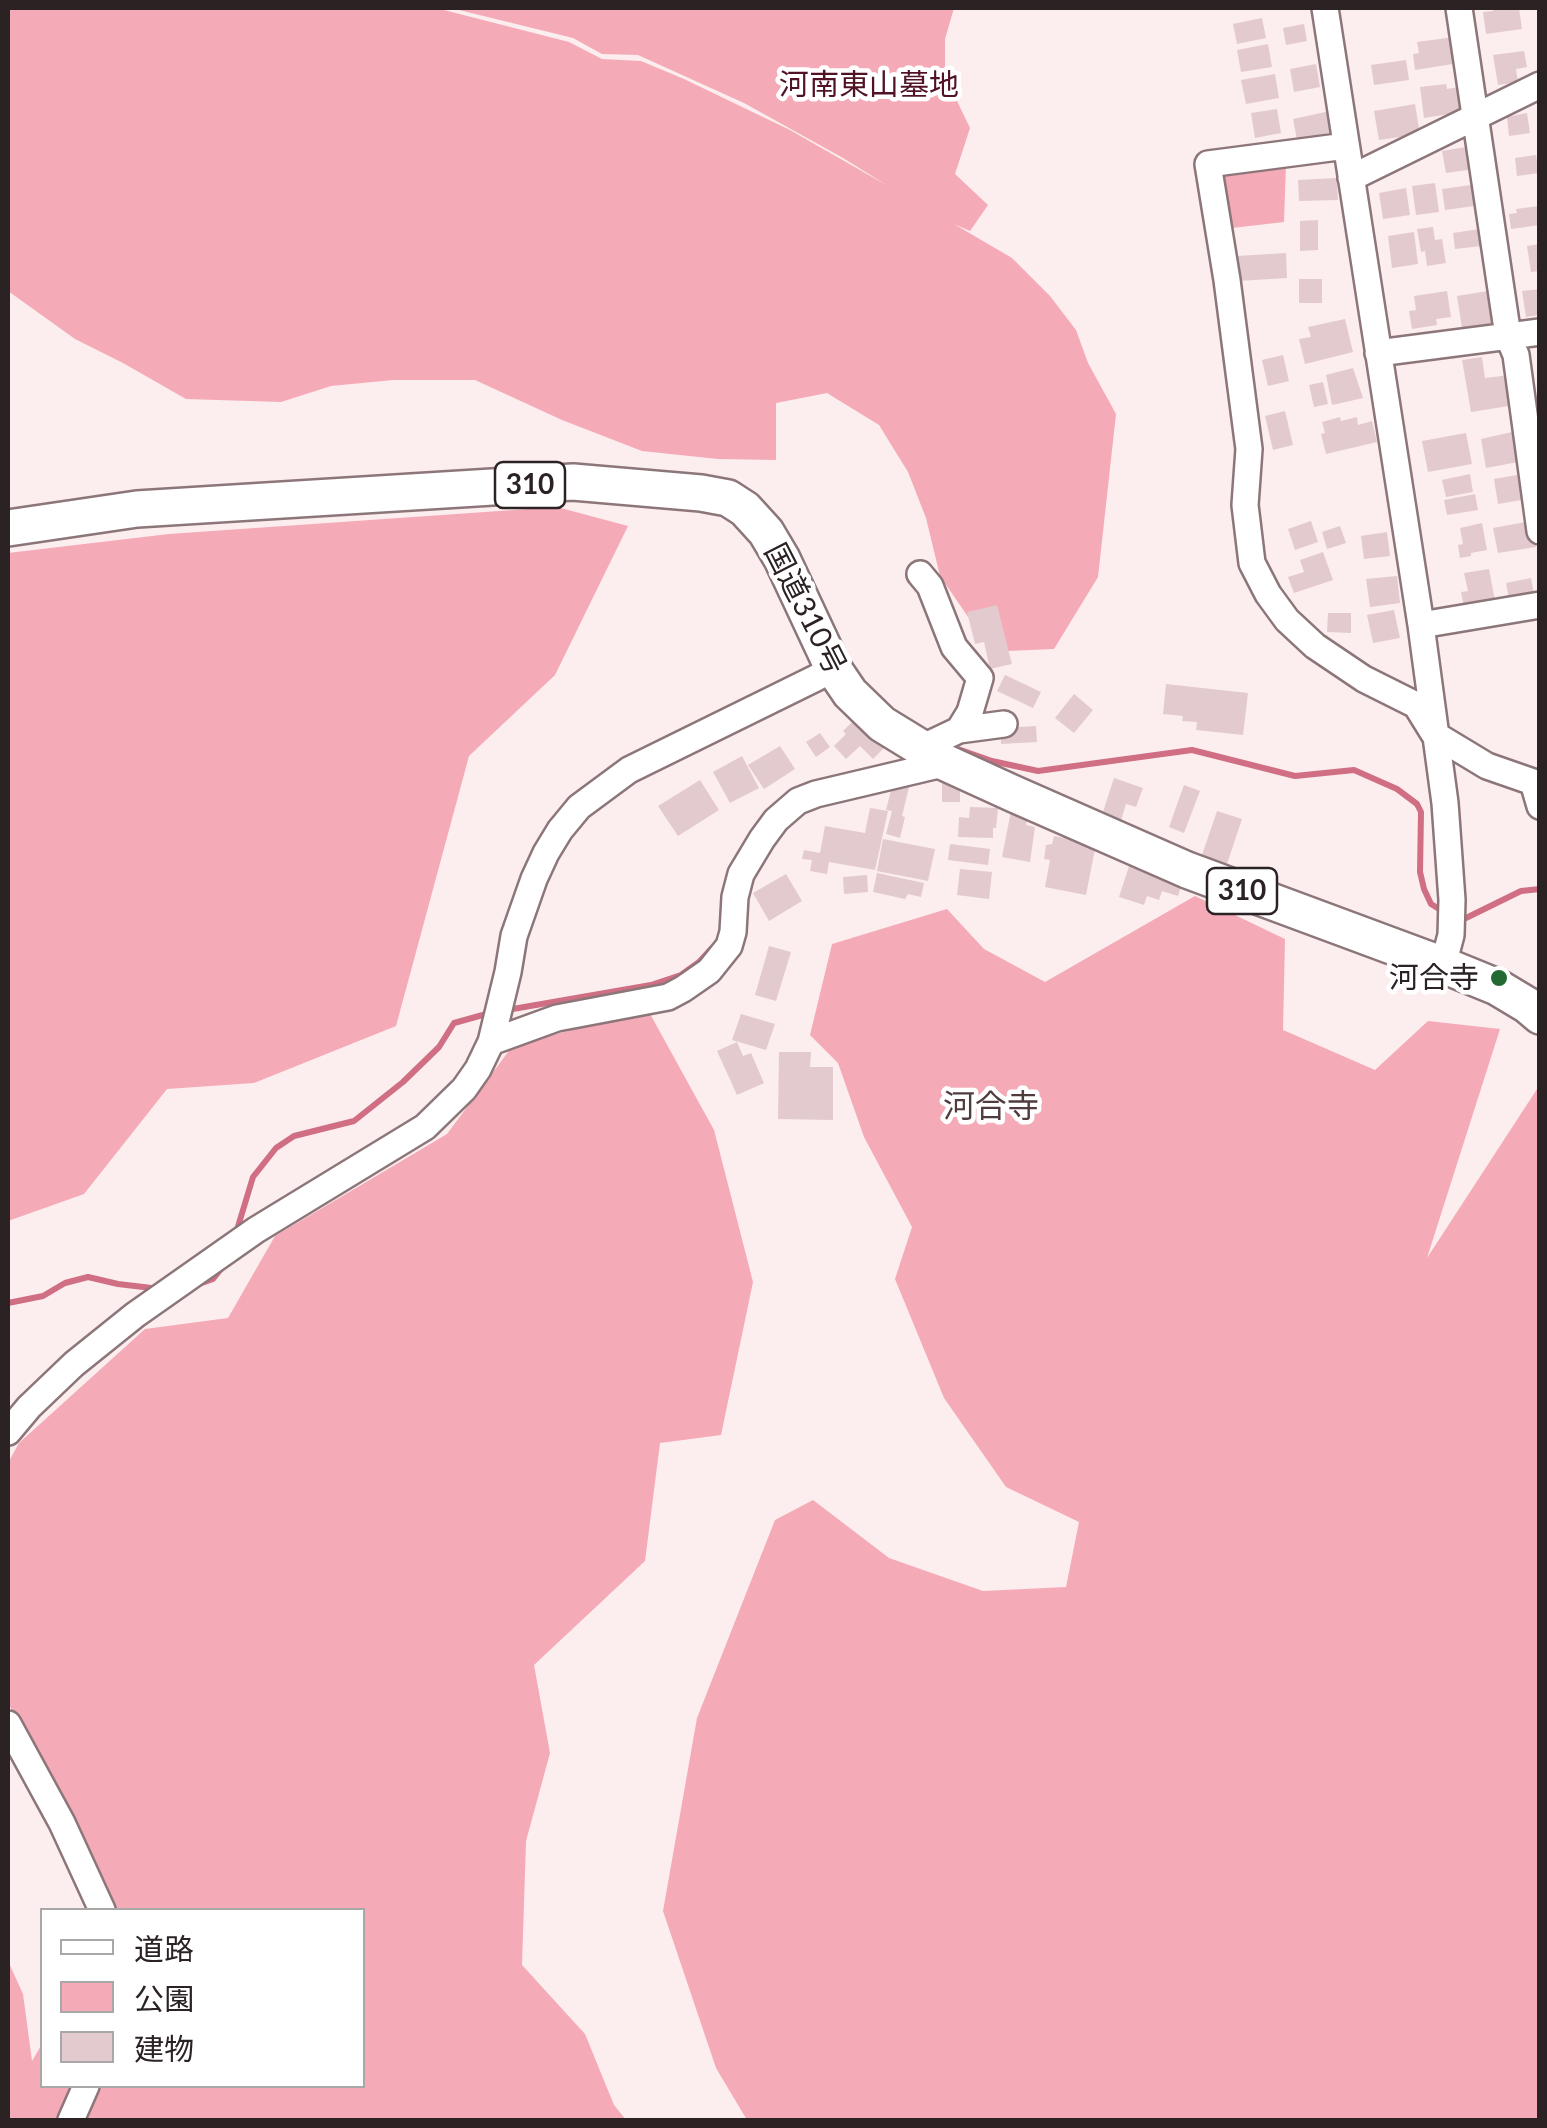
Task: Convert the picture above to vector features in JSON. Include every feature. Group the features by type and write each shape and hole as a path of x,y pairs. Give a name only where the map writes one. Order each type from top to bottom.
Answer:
{"highway":[{"name":"国道310号","path":"8,528 137,509 573,482 728,498 766,532 832,668 850,693 882,724 934,756 1187,870 1447,950 1540,1016"}],"street":[{"path":"1325,8 1445,803 1452,900 1447,950"},
{"path":"1459,8 1508,336 1516,355 1540,532"},
{"path":"1351,178 1540,85"},
{"path":"1346,146 1208,164 1249,449 1244,506 1252,562 1287,620 1315,646 1364,679 1416,705 1434,734 1487,766 1533,782 1540,806"},
{"path":"1378,353 1540,332"},
{"path":"493,1036 557,1018 668,996 709,972 733,932 741,874 776,820 798,801 934,756 959,730 970,712 980,678 954,646 930,586 920,574"},
{"path":"1421,625 1540,605"},
{"path":"8,1432 74,1364 135,1314 256,1230 425,1127 464,1089 493,1036 514,936 534,880 560,830 579,807 628,770 832,668"},
{"path":"959,730 1004,724"},
{"path":"8,1724 62,1823 101,1908"},
{"path":"71,2120 85,2088"}],"green space":[{"name":"河南東山墓地","path":"8,8 436,8 569,42 602,59 641,61 790,130 888,186 744,103 638,55 602,54 573,38 451,8 954,8 945,39 945,76 970,128 955,174 988,205 970,231 954,224 1012,258 1050,296 1076,330 1088,363 1116,414 1098,577 1054,649 1007,651 975,627 940,576 926,518 908,472 879,425 827,393 776,403 776,460 642,451 475,380 393,380 331,386 281,402 186,399 75,339 8,291"},
{"path":"1286,163 1284,222 1232,228 1218,169"},
{"path":"557,507 628,526 555,675 469,756 396,1026 254,1083 167,1089 84,1194 8,1221 8,553 169,534"},
{"path":"1195,896 1285,939 1283,1030 1375,1070 1428,1021 1500,1029 1427,1258 1539,1086 1539,2120 747,2120 716,2068 663,1911 697,1718 775,1520 813,1500 889,1558 983,1591 1066,1587 1079,1522 1006,1487 944,1398 895,1279 912,1227 864,1137 838,1063 810,1035 832,944 947,909 984,949 1045,982"},
{"path":"649,1012 714,1130 753,1282 721,1435 660,1443 645,1561 534,1665 550,1753 526,1841 522,1965 585,2034 614,2105 626,2120 8,2120 8,1961 23,1994 32,2061 40,2047 40,2088 365,2088 365,1908 111,1908 58,1792 8,1703 8,1463 19,1443 145,1329 228,1318 275,1236 447,1134 514,1044"}],"building":[{"path":"1519,8 1522,29 1486,34 1483,12"},
{"path":"1262,18 1266,38 1237,44 1233,24"},
{"path":"1304,24 1307,41 1286,45 1283,28"},
{"path":"1454,37 1459,63 1415,70 1413,54 1419,53 1417,42"},
{"path":"1268,44 1272,67 1241,72 1237,50"},
{"path":"1524,51 1527,67 1516,69 1518,82 1498,85 1493,55"},
{"path":"1406,60 1409,80 1374,85 1371,65"},
{"path":"1316,64 1320,87 1294,92 1290,69"},
{"path":"1275,74 1279,98 1246,104 1241,80"},
{"path":"1446,84 1447,89 1459,87 1462,112 1424,118 1420,87"},
{"path":"1415,104 1420,134 1379,140 1374,111"},
{"path":"1277,109 1281,133 1255,138 1251,113"},
{"path":"1330,111 1334,132 1297,140 1293,119"},
{"path":"1527,113 1530,133 1509,136 1507,117"},
{"path":"1472,146 1475,169 1446,173 1442,151"},
{"path":"1536,155 1539,173 1517,176 1515,158"},
{"path":"1337,178 1338,200 1299,201 1298,180"},
{"path":"1435,183 1439,212 1416,215 1412,186"},
{"path":"1471,185 1474,206 1445,210 1442,189"},
{"path":"1406,188 1410,215 1383,219 1379,193"},
{"path":"1539,206 1540,225 1511,229 1509,214 1517,213 1516,209"},
{"path":"1318,220 1318,250 1300,251 1300,221"},
{"path":"1433,227 1435,240 1442,239 1446,263 1427,266 1417,229"},
{"path":"1480,229 1482,246 1455,249 1453,233"},
{"path":"1414,232 1418,264 1392,268 1388,236"},
{"path":"1540,244 1540,271 1531,272 1527,246"},
{"path":"1286,253 1287,278 1238,281 1237,256"},
{"path":"1299,279 1322,279 1322,303 1299,303"},
{"path":"1540,289 1540,315 1526,317 1522,291"},
{"path":"1494,290 1498,322 1462,328 1457,296"},
{"path":"1447,291 1451,317 1436,319 1437,325 1412,329 1409,311 1416,310 1414,296"},
{"path":"1345,319 1353,352 1305,364 1299,339 1311,337 1308,327"},
{"path":"1283,355 1289,381 1268,386 1262,360"},
{"path":"1482,357 1485,378 1510,375 1515,405 1471,412 1462,360"},
{"path":"1353,368 1363,398 1332,405 1326,375"},
{"path":"1323,382 1328,404 1314,407 1309,385"},
{"path":"1285,411 1293,445 1273,450 1265,416"},
{"path":"1340,417 1341,421 1357,417 1358,425 1372,421 1377,442 1326,454 1322,422"},
{"path":"1512,432 1518,462 1486,468 1481,439"},
{"path":"1466,433 1472,464 1428,472 1422,441"},
{"path":"1470,474 1473,492 1446,497 1442,480"},
{"path":"1517,475 1522,500 1498,504 1494,479"},
{"path":"1475,494 1478,510 1447,515 1444,500"},
{"path":"1311,521 1318,542 1295,550 1288,529"},
{"path":"1531,521 1536,547 1498,553 1493,528"},
{"path":"1482,523 1487,550 1460,558 1460,528"},
{"path":"1340,526 1346,543 1327,549 1322,532"},
{"path":"1387,532 1390,556 1364,559 1361,536"},
{"path":"1323,552 1333,580 1294,593 1288,577 1304,572 1300,560"},
{"path":"1489,569 1496,606 1465,612 1461,592 1468,591 1464,573"},
{"path":"1397,576 1400,603 1370,607 1366,579"},
{"path":"1531,578 1535,599 1510,604 1506,583"},
{"path":"997,605 1012,664 990,669 984,642 975,644 967,612"},
{"path":"1394,610 1400,638 1373,643 1367,615"},
{"path":"1328,613 1351,613 1351,633 1327,632"},
{"path":"1005,675 1041,692 1033,708 997,691"},
{"path":"1166,684 1248,693 1243,735 1196,730 1197,722 1163,714"},
{"path":"1074,694 1093,710 1074,733 1055,718"},
{"path":"860,714 889,743 873,759 860,746 846,759 834,746"},
{"path":"1036,726 1037,742 1001,744 1001,728"},
{"path":"820,733 830,747 816,757 806,742"},
{"path":"780,746 795,769 764,789 748,765"},
{"path":"742,756 759,788 730,803 713,772"},
{"path":"942,776 960,776 960,802 942,802"},
{"path":"1114,778 1143,788 1136,807 1126,804 1120,824 1101,818"},
{"path":"700,780 719,810 678,836 658,806"},
{"path":"893,782 909,787 900,838 886,834 892,811 886,810"},
{"path":"1184,785 1200,791 1184,833 1169,827"},
{"path":"1012,806 1030,809 1026,825 1035,827 1030,862 1002,857"},
{"path":"970,807 998,808 993,838 958,837 959,817 969,818"},
{"path":"870,808 888,811 875,870 829,862 827,874 810,871 812,860 802,859 804,850 820,853 825,826 865,833"},
{"path":"1217,811 1242,819 1227,864 1202,855"},
{"path":"1054,836 1096,844 1086,895 1045,887 1050,860 1044,859 1046,845 1052,844"},
{"path":"883,839 935,849 928,881 877,871"},
{"path":"950,844 990,849 988,865 948,860"},
{"path":"1132,857 1185,874 1178,896 1162,891 1159,900 1147,896 1144,905 1119,897"},
{"path":"960,869 992,872 989,899 957,895"},
{"path":"877,873 924,883 921,897 908,894 905,899 873,892"},
{"path":"786,874 802,901 769,921 753,893"},
{"path":"867,875 868,892 844,894 843,877"},
{"path":"769,946 791,952 776,1001 755,995"},
{"path":"741,1014 775,1024 766,1050 732,1040"},
{"path":"737,1042 743,1056 751,1053 764,1083 737,1095 717,1051"},
{"path":"779,1052 811,1052 810,1067 833,1067 833,1120 778,1119"}],"waterway":[{"path":"951,749 1038,771 1192,750 1295,776 1354,770 1397,789 1417,804 1421,812 1420,872 1424,889 1431,904 1444,912"},
{"path":"1456,916 1466,918 1521,891 1540,889"},
{"path":"507,1010 651,985 681,975 711,949"},
{"path":"236,1233 253,1177 276,1148 294,1136 354,1121 439,1047 454,1023 490,1013"},
{"path":"196,1285 213,1279 225,1264"},
{"path":"8,1303 43,1296 65,1283 88,1277 160,1289"}],"place":[{"name":"河合寺","path":"1499,978"}],"district":[{"name":"河合寺","path":"991,1107"}]}
